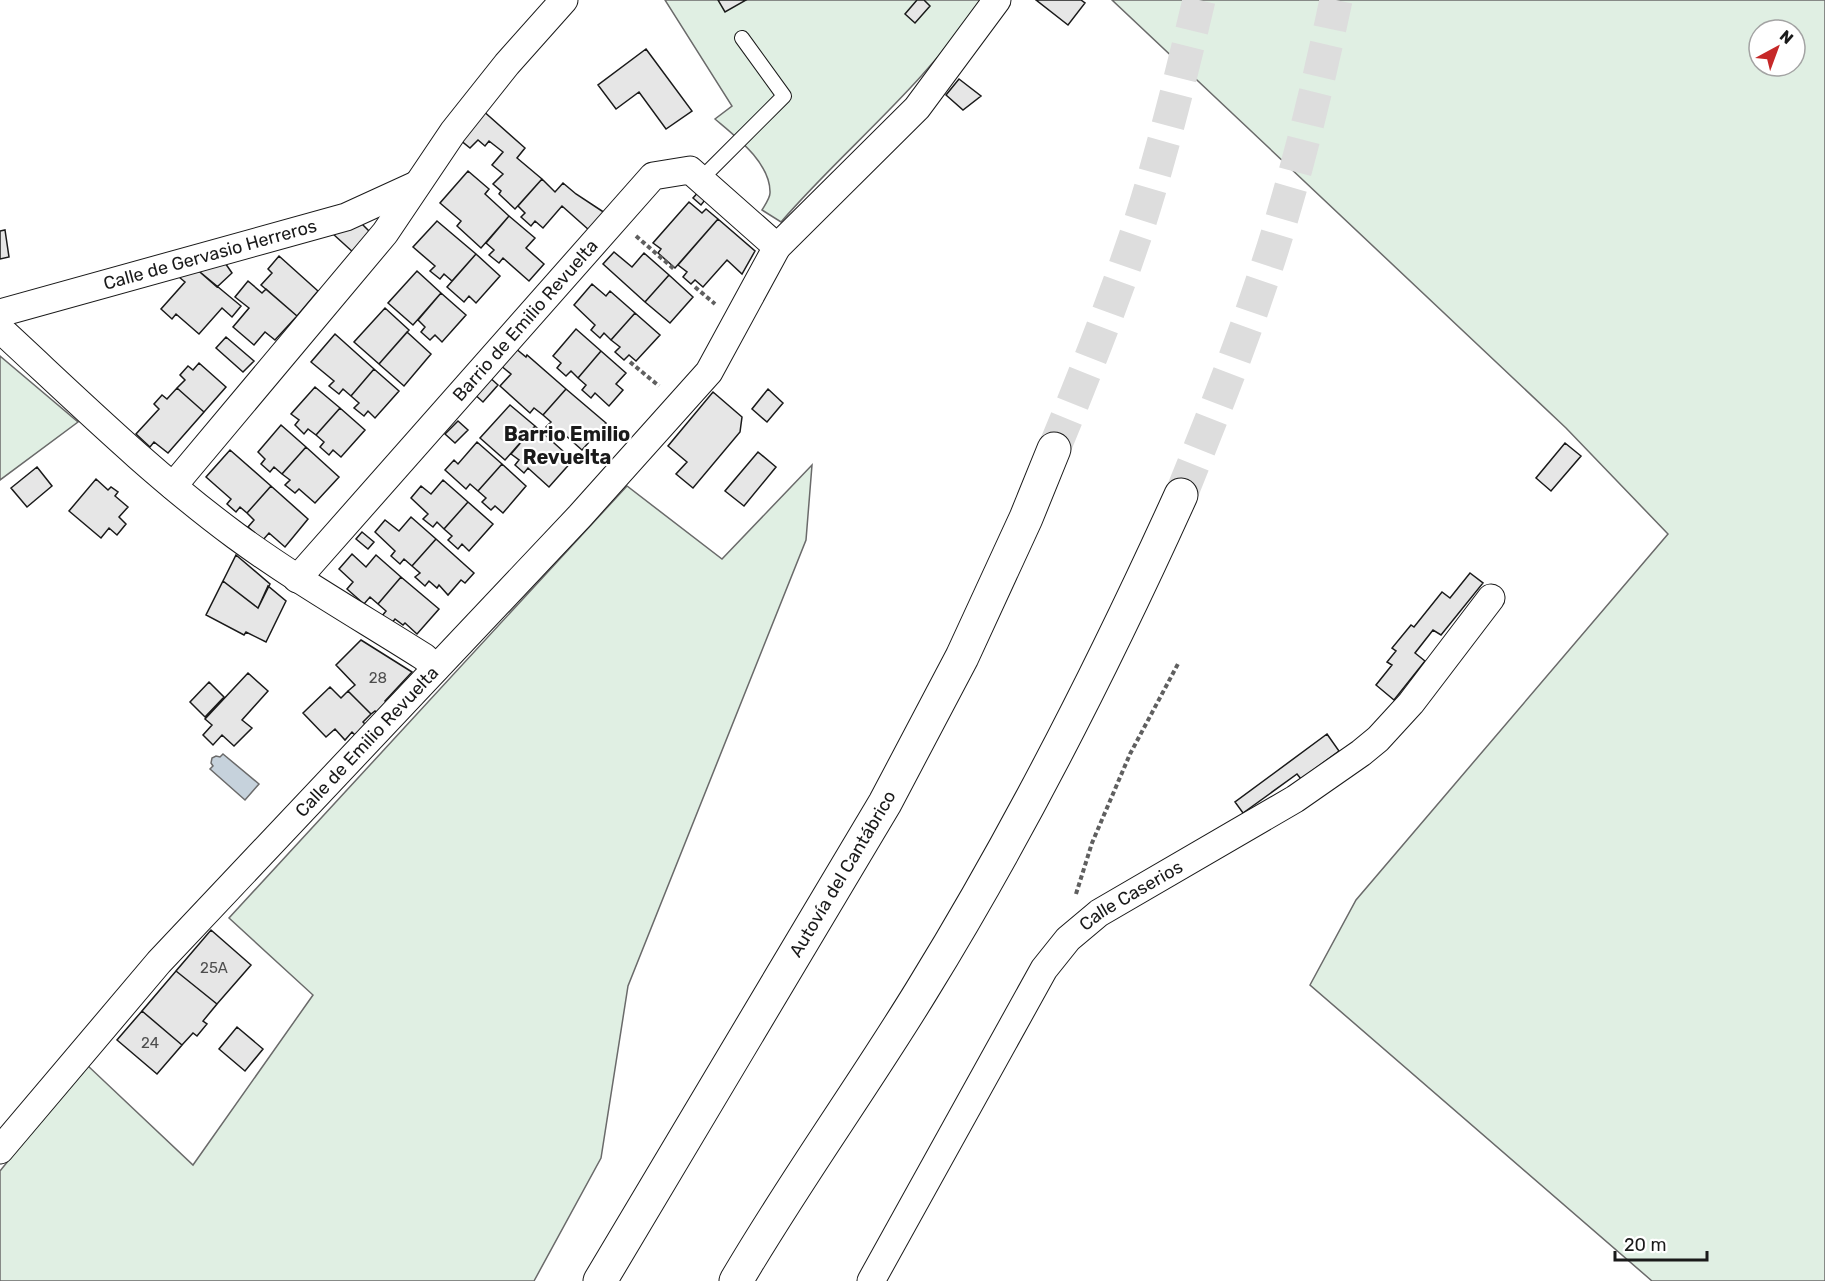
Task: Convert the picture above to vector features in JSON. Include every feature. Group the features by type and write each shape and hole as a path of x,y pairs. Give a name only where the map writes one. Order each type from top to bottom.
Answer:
{"highway":[{"name":"Autovía del Cantábrico","path":"600,1281 843,877 890,794 980,620 1054,449"},
{"path":"736,1281 922,990 982,888 1092,686 1181,495"}],"street":[{"path":"173,486 385,233 453,132 493,81 564,0"},
{"path":"436,668 580,516 709,372 777,247 917,108 998,0"},
{"name":"Barrio de Emilio Revuelta","path":"297,579 653,176 690,170 777,247"},
{"name":"Calle de Gervasio Herreros","path":"0,313 346,217 416,185"},
{"name":"Calle de Emilio Revuelta","path":"0,329 173,486 236,536 297,579 424,657 436,668 159,962 0,1149"},
{"name":"Calle Caserios","path":"871,1281 1034,984 1054,954 1083,925 1113,904 1295,799 1361,753 1411,704 1491,598"}],"lane":[{"path":"701,179 784,96 742,38"}],"path":[{"path":"616,219 674,269"},
{"path":"630,362 681,404"},
{"path":"1068,939 1078,885 1092,843 1130,754 1179,662"}],"green space":[{"path":"665,0 980,0 959,31 910,88 781,222 762,210 770,193 765,171 750,151 715,119 732,106"},
{"path":"1112,0 1825,0 1825,1281 1652,1281 1310,985 1356,900 1668,534 1566,428"},
{"path":"0,356 78,422 0,480"},
{"path":"812,465 806,540 628,986 601,1158 534,1281 0,1281 0,1171 86,1064 193,1165 313,995 229,918 627,486 722,559"}],"shaded area":[{"path":"223,754 259,784 245,800 210,769 213,766 212,758"}],"building":[{"path":"718,0 746,0 725,12"},
{"path":"917,0 924,0 930,6 915,23 905,14"},
{"path":"1036,0 1081,0 1085,3 1068,25"},
{"path":"646,49 692,111 666,129 639,92 616,109 598,85"},
{"path":"959,79 981,96 963,110 946,95"},
{"path":"481,109 525,148 517,158 542,179 515,209 499,194 501,191 493,184 503,174 492,165 503,152 489,141 485,146 478,140 470,148 459,139"},
{"path":"468,171 489,189 485,194 509,216 481,248 457,226 461,221 440,203"},
{"path":"542,179 555,192 563,183 605,213 589,230 562,206 543,228 535,221 531,226 521,217 525,213 518,206"},
{"path":"701,189 709,195 701,205 693,198"},
{"path":"689,202 702,213 706,209 718,219 675,268 658,253 661,249 653,243"},
{"path":"509,216 535,238 526,248 544,264 529,281 503,258 499,263 489,255 494,250 486,243"},
{"path":"718,219 755,251 742,274 727,260 703,287 695,280 691,284 683,277 687,272 678,265"},
{"path":"358,220 372,234 355,254 333,234"},
{"path":"437,221 476,254 452,281 444,274 440,279 430,271 435,266 413,247"},
{"path":"5,230 9,257 0,259 0,231"},
{"path":"614,252 632,267 644,253 669,275 645,302 603,264"},
{"path":"476,254 500,276 476,303 469,296 464,302 447,287"},
{"path":"279,256 318,291 297,316 261,285 272,273 268,269"},
{"path":"223,260 232,273 217,287 194,267"},
{"path":"194,267 241,306 232,317 222,308 199,334 176,314 172,319 161,309 185,282 173,272"},
{"path":"417,271 441,293 413,325 388,303"},
{"path":"669,275 693,297 670,323 645,302"},
{"path":"248,281 262,293 266,289 297,316 275,340 265,332 254,345 233,327 249,308 235,297"},
{"path":"592,284 606,296 610,291 635,313 611,340 604,333 600,338 591,330 595,325 574,305"},
{"path":"441,293 466,315 442,342 435,335 430,340 421,332 425,327 418,320"},
{"path":"385,308 409,330 379,364 354,342"},
{"path":"635,313 660,335 636,361 629,355 624,360 615,352 620,347 611,340"},
{"path":"576,329 601,351 578,378 571,371 566,376 557,368 561,363 553,356"},
{"path":"407,332 431,354 404,386 379,364"},
{"path":"335,334 374,369 351,396 343,389 339,394 329,386 334,381 311,362"},
{"path":"226,337 254,361 243,372 216,348"},
{"path":"515,348 526,357 527,355 566,389 543,415 534,408 530,413 500,386 511,374 500,365"},
{"path":"601,351 626,373 616,384 623,390 609,406 595,393 591,398 582,390 586,385 578,378"},
{"path":"199,363 226,387 204,412 177,388 185,380 180,375 188,366 193,370"},
{"path":"374,369 399,391 375,418 368,411 364,416 354,408 359,403 351,396"},
{"path":"487,375 498,385 483,402 472,392"},
{"path":"315,387 340,408 316,435 308,429 304,434 295,425 299,420 291,414"},
{"path":"177,388 204,412 168,453 154,442 150,447 136,434 159,409 154,404 162,395 167,399"},
{"path":"566,389 606,423 582,450 564,434 560,439 546,427 551,422 543,415"},
{"path":"768,389 783,403 767,422 752,409"},
{"path":"713,392 742,417 740,432 693,488 676,474 687,462 668,446"},
{"path":"510,405 535,426 505,460 480,438"},
{"path":"340,408 365,430 341,457 333,450 329,455 320,447 324,442 316,435"},
{"path":"458,421 468,430 455,443 445,434"},
{"path":"281,425 306,447 282,474 274,467 270,472 261,464 265,459 258,452"},
{"path":"535,426 573,460 549,487 528,468 524,473 515,465 519,460 511,454"},
{"path":"477,442 502,464 478,491 470,484 466,489 445,470 454,460 458,464"},
{"path":"1565,443 1581,456 1551,491 1536,478"},
{"path":"306,447 339,477 315,503 299,489 295,493 285,485 290,480 282,474"},
{"path":"230,450 271,486 247,513 240,507 236,512 227,504 231,499 206,477"},
{"path":"758,452 776,467 744,506 725,491"},
{"path":"502,464 526,486 503,513 495,506 491,510 482,502 486,498 478,491"},
{"path":"37,467 52,486 27,507 11,488"},
{"path":"96,479 108,490 111,487 118,492 115,496 128,507 119,517 126,524 117,535 109,528 101,538 69,511"},
{"path":"443,480 468,502 444,529 437,522 433,527 423,519 428,514 411,498 421,486 431,494"},
{"path":"271,486 308,519 285,547 269,533 263,540 248,527 254,520 247,513"},
{"path":"468,502 493,524 469,551 462,544 458,549 448,540 452,536 444,529"},
{"path":"411,517 436,539 412,566 404,559 400,564 391,556 395,551 375,532 385,520 399,531"},
{"path":"362,532 374,542 368,549 356,539"},
{"path":"436,539 474,573 465,583 461,580 448,595 439,585 437,588 429,581 425,586 415,577 420,573 412,566"},
{"path":"352,554 366,567 376,555 401,577 378,604 370,597 364,604 347,589 353,582 339,569"},
{"path":"236,555 270,584 258,608 223,581"},
{"path":"1470,573 1483,583 1441,635 1433,630 1415,653 1425,661 1394,700 1376,685 1392,665 1387,662 1396,651 1392,648 1411,625 1414,627 1442,592 1450,598"},
{"path":"401,577 439,609 417,634 405,623 403,625 395,619 391,624 382,616 386,611 378,604"},
{"path":"223,581 258,608 268,586 286,601 266,642 246,632 244,635 206,615"},
{"path":"361,640 412,672 385,701 388,704 378,714 375,711 371,714 348,691 355,685 336,665"},
{"path":"248,673 268,691 242,720 252,728 234,746 222,735 213,745 203,735 212,725 205,719"},
{"path":"209,682 224,697 205,717 190,702"},
{"path":"330,687 341,698 348,691 371,714 363,722 366,725 355,735 352,732 345,740 335,729 326,737 303,713"},
{"path":"1327,734 1339,751 1301,779 1297,774 1243,813 1235,802"},
{"path":"211,930 251,965 217,1004 176,971"},
{"path":"176,971 217,1004 203,1021 207,1024 197,1036 193,1033 182,1045 142,1011"},
{"path":"142,1011 182,1045 157,1074 117,1040"},
{"path":"237,1027 263,1049 245,1071 219,1049"}],"tunnel":[{"path":"1054,449 1119,284 1138,228 1163,143 1199,0"},
{"path":"1181,495 1236,355 1277,236 1305,135 1336,0"}],"district":[{"name":"Barrio Emilio Revuelta","path":"567,446"}]}
